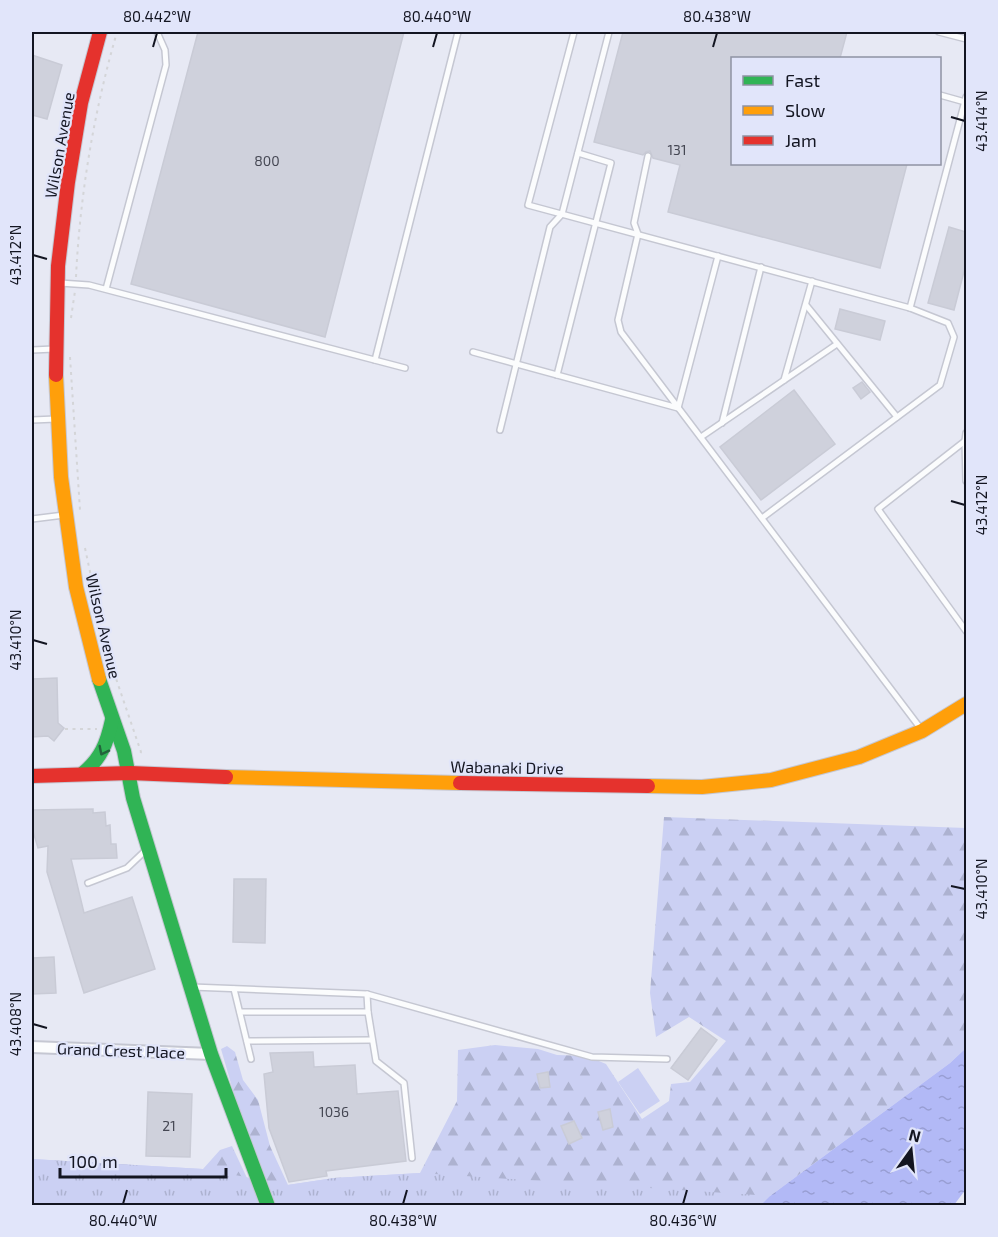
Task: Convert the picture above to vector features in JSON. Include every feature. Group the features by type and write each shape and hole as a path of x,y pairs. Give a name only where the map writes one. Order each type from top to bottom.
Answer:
{"street":[{"name":"Wilson Avenue","path":"100,32 81,102 68,182 58,283 63,350 58,419 61,477 66,515 78,597 93,659 130,772 133,798 211,1054 268,1206"},
{"name":"Wabanaki Drive","path":"32,776 130,772 318,780 702,787 771,780 859,757 922,731 966,704"},
{"path":"82,774 96,764 105,749 112,720"},
{"name":"Grand Crest Place","path":"32,1047 211,1054"}],"lane":[{"path":"106,289 166,64 165,50 158,32"},
{"path":"375,360 458,32"},
{"path":"574,32 528,205 910,308 948,323 954,337 940,386 762,518"},
{"path":"500,430 550,227 562,214 609,32"},
{"path":"939,32 966,39"},
{"path":"910,308 966,100 941,95"},
{"path":"557,375 611,163 578,153"},
{"path":"648,156 634,223 638,234 618,320 621,332 922,731"},
{"path":"678,408 718,256"},
{"path":"722,423 761,267"},
{"path":"784,380 812,281"},
{"path":"58,283 89,285 106,289 405,368"},
{"path":"806,305 897,417"},
{"path":"701,437 837,344"},
{"path":"32,350 63,350"},
{"path":"473,352 678,408"},
{"path":"32,420 58,419"},
{"path":"966,433 966,481"},
{"path":"965,441 878,509 966,631"},
{"path":"32,519 66,515"},
{"path":"88,882 127,868 148,848"},
{"path":"190,987 366,994 592,1057 667,1059"},
{"path":"234,989 251,1059"},
{"path":"366,994 376,1061 404,1083 412,1158"},
{"path":"240,1012 368,1012"},
{"path":"247,1041 372,1040"}],"path":[{"path":"70,322 74,306 77,253 91,145 117,32"},
{"path":"63,350 72,366 80,509"},
{"path":"84,540 107,652 141,752"},
{"path":"65,729 97,729"}],"green space":[{"path":"664,817 966,828 966,1048 950,1063 761,1205 32,1205 32,1159 203,1169 220,1150 232,1146 247,1178 265,1181 240,1115 221,1049 227,1046 235,1052 243,1080 258,1100 270,1146 288,1185 334,1178 420,1173 457,1101 458,1050 495,1045 538,1049 557,1055 587,1056 606,1064 642,1119 669,1101 671,1084 690,1082 726,1041 689,1017 656,1037 650,993"},
{"path":"638,1068 660,1101 640,1114 618,1082"},
{"path":"32,1159 203,1169 287,1185 334,1178 420,1173 770,1196 761,1206 32,1205"}],"water":[{"path":"966,1048 966,1189 954,1205 761,1205 950,1063"}],"building":[{"path":"198,32 404,32 325,337 131,284"},
{"path":"623,32 847,32 840,57 731,57 731,165 907,165 880,268 668,212 680,165 653,158 650,151 643,155 594,142"},
{"path":"32,55 62,65 47,119 32,115"},
{"path":"949,227 966,232 966,264 954,310 928,303"},
{"path":"840,309 885,321 880,340 835,329"},
{"path":"862,382 870,392 861,399 853,388"},
{"path":"794,390 835,444 761,500 720,447"},
{"path":"57,678 58,723 64,728 54,741 48,736 32,737 32,679"},
{"path":"93,809 93,813 105,812 106,826 110,825 111,844 116,844 117,858 71,859 84,913 132,897 155,969 84,993 47,872 48,846 38,848 32,828 32,810"},
{"path":"234,879 266,879 265,943 233,942"},
{"path":"54,957 56,993 32,994 32,958"},
{"path":"701,1028 717,1040 688,1080 671,1068"},
{"path":"313,1052 314,1067 355,1065 357,1094 398,1091 406,1161 326,1171 327,1176 289,1182 269,1128 264,1074 273,1072 270,1053"},
{"path":"548,1072 550,1087 540,1088 537,1074"},
{"path":"148,1092 192,1094 190,1157 146,1156"},
{"path":"610,1109 613,1127 603,1130 598,1112"},
{"path":"574,1121 582,1138 569,1144 561,1126"}],"traffic: fast":[{"path":"99,679 124,751 133,798 211,1054 268,1206"},
{"path":"82,774 102,750 112,720"}],"traffic: slow":[{"path":"56,375 61,477 76,587 99,679"},
{"path":"648,786 702,787 771,780 859,757 922,731 966,704"},
{"path":"226,777 460,783"}],"traffic: jam":[{"path":"56,375 58,266 68,182 81,103 100,32"},
{"path":"32,776 130,773 226,777"},
{"path":"460,783 648,786"}]}
